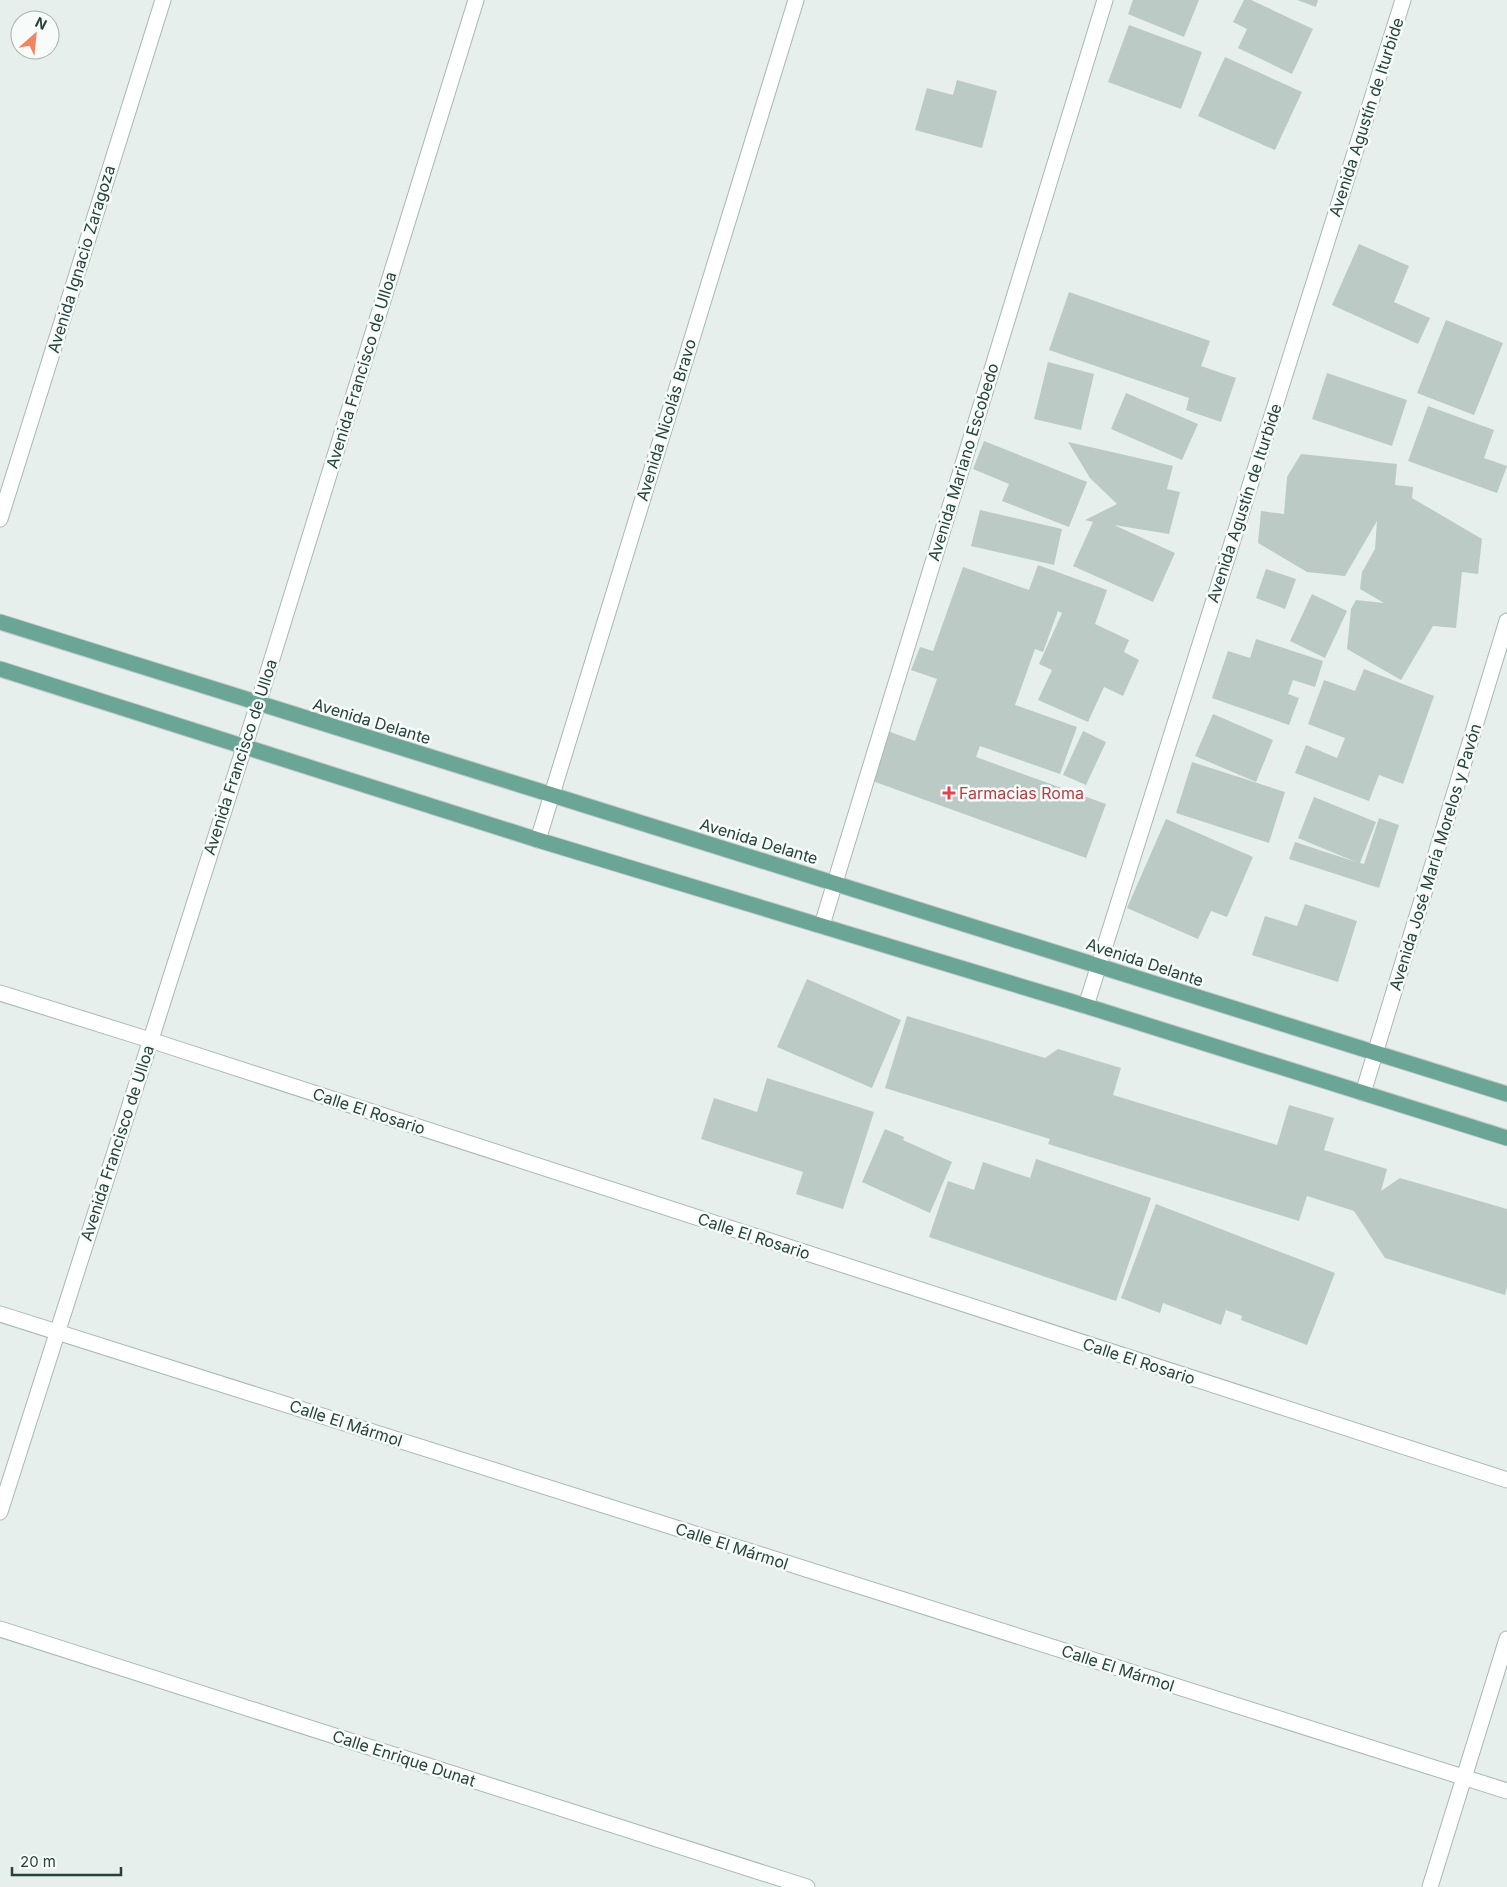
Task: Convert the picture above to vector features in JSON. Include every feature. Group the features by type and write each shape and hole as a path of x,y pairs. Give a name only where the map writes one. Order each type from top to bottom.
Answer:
{"main road":[{"name":"Avenida Delante","path":"0,622 550,796 836,882 1507,1094"},
{"path":"0,669 538,840 1086,1006 1507,1138"}],"street":[{"name":"Avenida Ignacio Zaragoza","path":"0,519 163,0"},
{"name":"Avenida Francisco de Ulloa","path":"0,1512 258,704 476,0"},
{"name":"Avenida Nicolás Bravo","path":"538,840 796,0"},
{"name":"Avenida Mariano Escobedo","path":"822,925 1104,0"},
{"name":"Avenida Agustín de Iturbide","path":"1086,1006 1403,0"},
{"name":"Avenida José María Morelos y Pavón","path":"1363,1093 1507,621"},
{"name":"Calle El Rosario","path":"0,993 1507,1480"},
{"name":"Calle El Mármol","path":"0,1314 1507,1791"},
{"name":"Calle Enrique Dunat","path":"0,1629 807,1887"},
{"path":"1430,1887 1507,1639"}],"building":[{"path":"1133,0 1199,0 1184,37 1128,14"},
{"path":"1244,0 1251,0 1313,29 1292,74 1238,48 1247,29 1233,22"},
{"path":"1297,0 1318,0 1316,7"},
{"path":"1129,25 1202,52 1181,109 1108,82"},
{"path":"1225,57 1302,92 1275,150 1198,116"},
{"path":"957,80 997,91 982,148 915,130 927,88 953,95"},
{"path":"1359,244 1409,266 1394,302 1430,318 1418,344 1332,305"},
{"path":"1069,292 1210,341 1201,366 1236,378 1221,422 1186,410 1189,398 1049,350"},
{"path":"1446,320 1503,343 1474,415 1417,393"},
{"path":"1048,362 1094,374 1081,430 1034,419"},
{"path":"1327,373 1407,400 1392,446 1312,419"},
{"path":"1126,393 1198,424 1182,460 1111,429"},
{"path":"1428,406 1494,430 1484,458 1507,466 1497,493 1408,461"},
{"path":"984,441 1087,482 1069,527 1002,501 1009,484 973,469"},
{"path":"1068,442 1173,466 1167,489 1180,492 1169,534 1114,525 1175,553 1153,602 1073,566 1093,522 1085,520 1117,504 1090,478"},
{"path":"1301,454 1397,464 1395,485 1413,487 1412,498 1482,539 1478,574 1462,572 1456,628 1433,626 1401,680 1347,649 1351,609 1356,600 1384,603 1360,589 1362,572 1375,549 1377,521 1345,576 1307,572 1258,543 1261,511 1284,514 1287,477"},
{"path":"980,510 1062,529 1054,565 971,546"},
{"path":"1038,565 1107,590 1095,624 1129,640 1124,652 1139,660 1123,696 1104,687 1088,722 1038,700 1052,670 1039,664 1062,613 1058,611 1043,652 1035,649 1015,705 1077,727 1060,774 980,746 976,757 1106,804 1086,858 867,779 885,730 915,741 937,679 911,670 920,647 933,651 963,567 1029,590"},
{"path":"1266,569 1296,579 1285,609 1256,598"},
{"path":"1312,594 1347,611 1325,658 1290,641"},
{"path":"1256,639 1323,661 1315,687 1293,680 1288,694 1299,698 1289,725 1212,698 1228,651 1250,658"},
{"path":"1364,669 1434,696 1403,784 1379,775 1369,801 1295,773 1306,745 1337,758 1345,738 1308,724 1324,680 1355,691"},
{"path":"1213,714 1273,740 1256,782 1195,756"},
{"path":"1083,731 1106,742 1086,785 1063,775"},
{"path":"1192,762 1285,792 1269,843 1176,813"},
{"path":"1314,797 1376,822 1360,863 1364,864 1379,818 1399,825 1379,888 1289,859 1295,842 1356,862 1298,838"},
{"path":"1166,819 1253,857 1227,917 1211,911 1198,939 1127,908"},
{"path":"1305,904 1357,921 1338,982 1252,955 1265,916 1297,926"},
{"path":"807,979 901,1020 872,1088 777,1047"},
{"path":"907,1016 1045,1058 1058,1049 1121,1068 1113,1095 1277,1145 1289,1105 1334,1118 1324,1150 1387,1169 1381,1191 1400,1178 1507,1209 1507,1287 1505,1295 1385,1258 1354,1211 1307,1196 1299,1221 1048,1144 1050,1139 885,1088"},
{"path":"767,1078 874,1112 843,1209 796,1194 803,1172 701,1139 714,1098 757,1112"},
{"path":"885,1129 904,1137 903,1140 952,1162 930,1213 862,1182"},
{"path":"1036,1159 1151,1198 1116,1301 929,1237 948,1181 974,1190 983,1162 1030,1178"},
{"path":"1156,1204 1335,1273 1307,1345 1241,1320 1242,1316 1226,1310 1221,1325 1163,1303 1160,1313 1121,1298"}],"place":[{"name":"Farmacias Roma","path":"949,793"}]}
